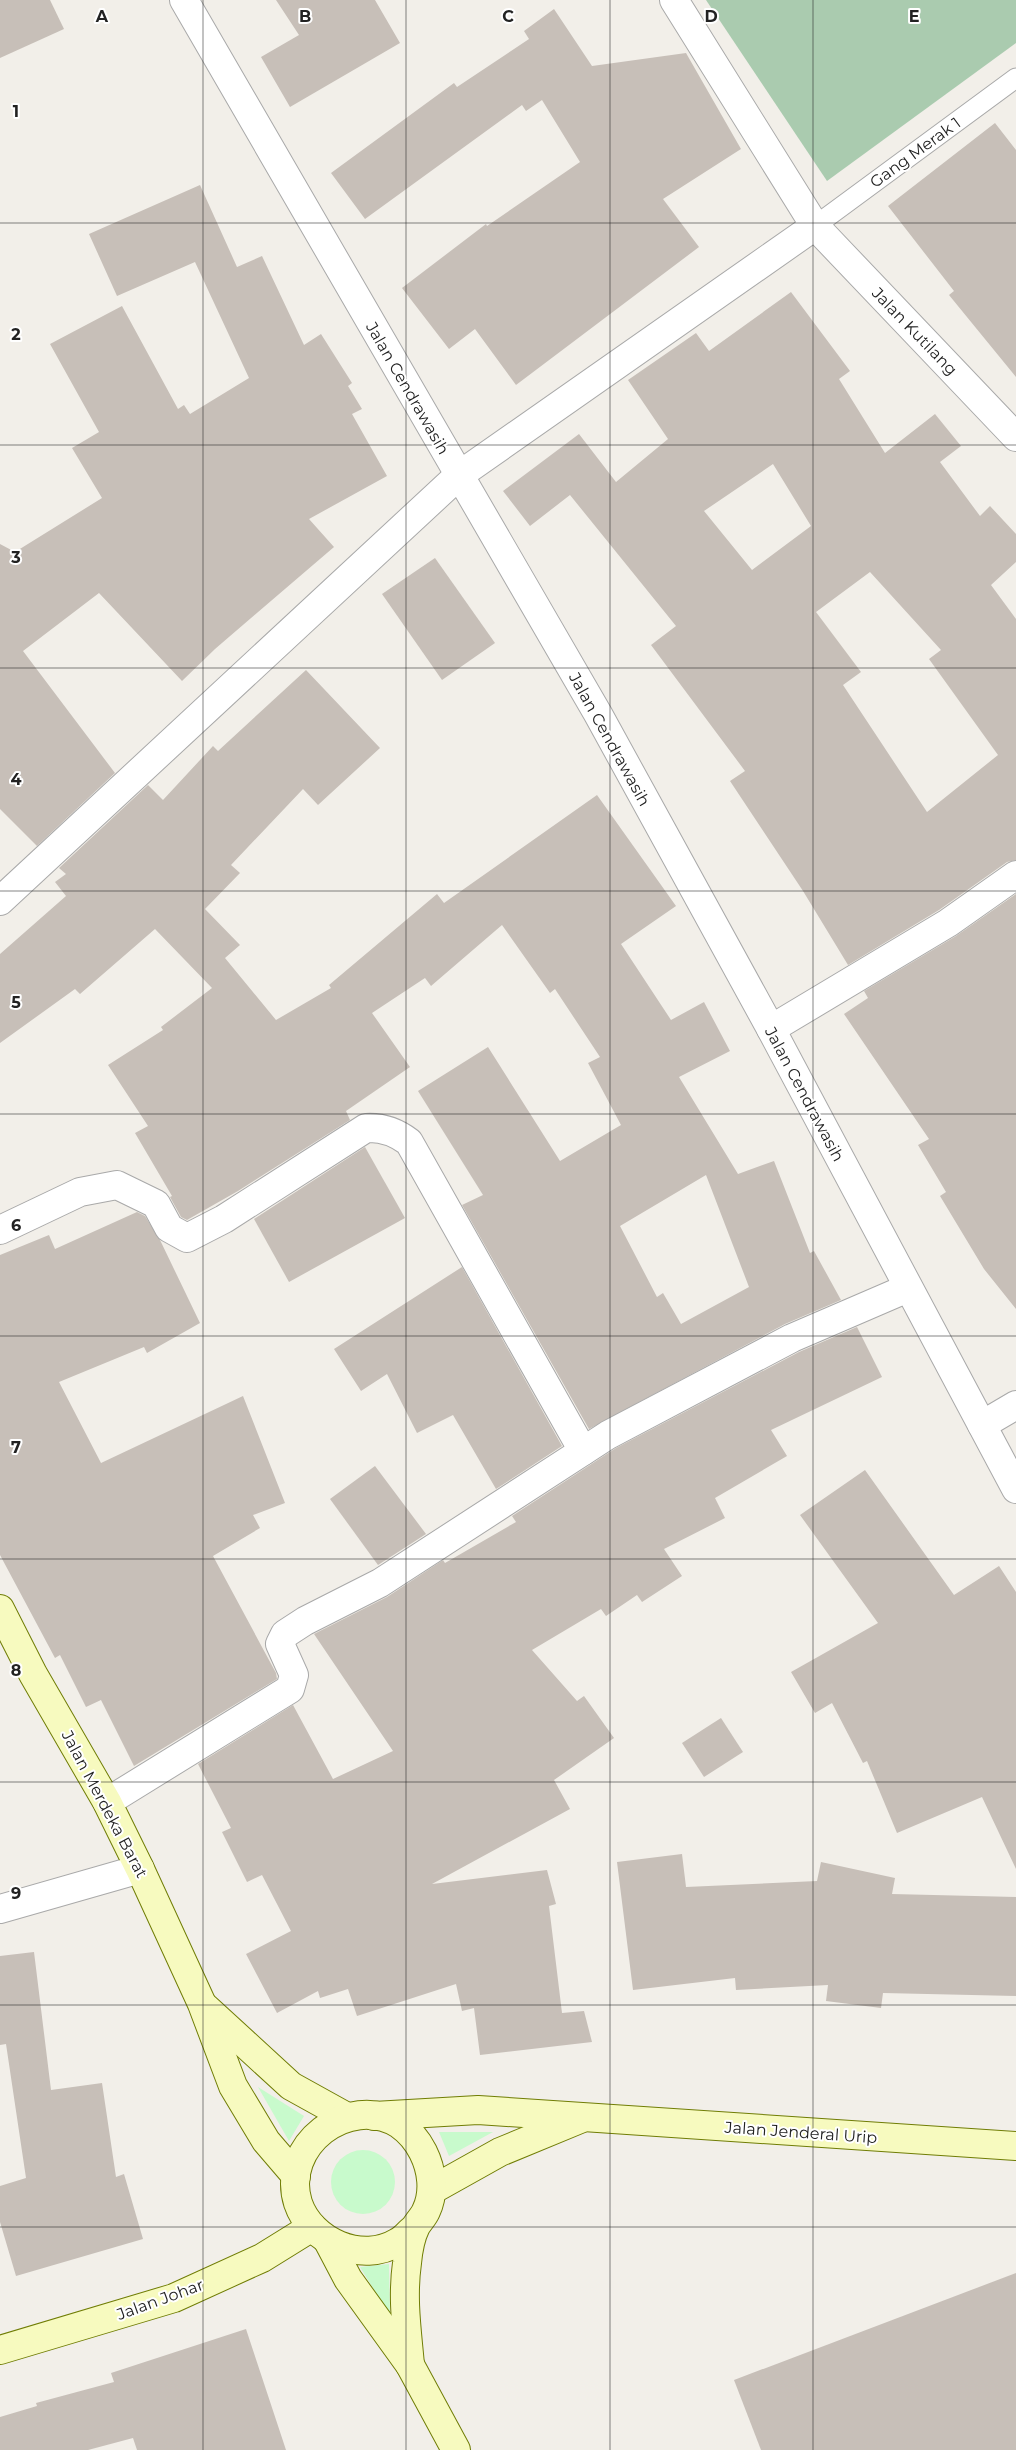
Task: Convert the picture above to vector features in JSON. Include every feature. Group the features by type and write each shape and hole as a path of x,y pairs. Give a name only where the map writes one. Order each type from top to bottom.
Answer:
{"street":[{"name":"Jalan Cendrawasih","path":"184,0 458,476 598,714 771,1029 1016,1489"},
{"name":"Jalan Kutilang","path":"674,0 815,226 1016,437"},
{"path":"0,900 458,476 815,226"},
{"path":"771,1029 948,922 1016,875"},
{"path":"0,1230 80,1192 117,1185 156,1204 169,1228 187,1238 224,1219 366,1128 378,1127 399,1135 409,1142 583,1451"},
{"path":"107,1802 290,1689 294,1675 280,1644 283,1635 305,1621 380,1583 608,1436 792,1338 908,1288"},
{"path":"982,1425 1016,1405"},
{"name":"Jalan Merdeka Barat","path":"0,1608 33,1674 107,1802 140,1869 202,2004 233,2086 266,2140 296,2176"},
{"path":"0,1908 140,1869"},
{"path":"202,2004 291,2086 347,2116"},
{"name":"Jalan Jenderal Urip","path":"374,2116 478,2110 1016,2146"},
{"path":"320,2234 351,2250 374,2250 397,2243 415,2228 427,2210 432,2190 429,2164 418,2142 398,2124 374,2116 347,2116 322,2129 304,2149 296,2176 298,2203 348,2279 410,2365 450,2448"},
{"path":"432,2190 500,2152 586,2117"},
{"path":"410,2365 403,2294 407,2261 415,2228"},
{"name":"Jalan Johar","path":"0,2350 174,2298 320,2234"}],"lane":[{"name":"Gang Merak 1","path":"815,226 1016,78"}],"green space":[{"path":"706,0 1016,0 1016,43 827,181"},
{"path":"258,2087 304,2116 289,2141"},
{"path":"439,2132 493,2132 449,2156"},
{"path":"363,2150 381,2156 389,2164 395,2182 389,2200 381,2208 363,2214 345,2208 337,2200 331,2182 337,2164 345,2156"},
{"path":"389,2264 390,2316 360,2267"}],"building":[{"path":"0,0 50,0 64,29 0,58"},
{"path":"276,0 375,0 400,43 290,107 261,57 299,35"},
{"path":"554,9 592,66 686,53 741,149 663,199 699,247 516,385 475,329 449,349 402,288 486,224 487,226 580,162 542,100 526,111 522,105 365,219 331,173 454,83 457,87 529,39 524,31"},
{"path":"995,123 1016,150 1016,377 949,295 954,291 888,206"},
{"path":"200,185 237,267 262,256 304,345 321,334 352,383 348,386 362,409 352,414 387,476 309,519 334,547 215,649 182,681 99,593 23,651 115,773 37,846 0,809 0,544 15,552 102,498 72,448 99,432 50,344 122,306 178,409 184,405 190,414 249,378 195,262 117,296 89,234"},
{"path":"791,292 850,371 839,379 885,453 935,414 961,446 940,462 980,516 990,506 1016,534 1016,562 991,585 1016,619 1016,860 1007,862 939,910 848,965 803,891 730,781 745,771 651,645 676,626 570,495 530,526 503,491 579,434 616,482 668,439 628,380 696,333 709,351","holes":["773,464 811,526 752,570 704,511","870,572 941,650 929,659 998,755 927,812 843,685 861,672 816,612"]},
{"path":"435,558 495,643 442,680 382,594"},
{"path":"306,670 380,748 318,805 303,789 231,865 240,873 205,909 240,945 225,958 276,1020 331,988 329,985 437,894 444,903 597,795 676,906 621,944 671,1020 704,1002 730,1051 679,1077 738,1174 774,1161 810,1253 814,1251 841,1300 785,1324 589,1429 462,1205 483,1195 418,1091 488,1047 560,1161 621,1125 588,1063 600,1057 555,989 550,993 502,925 431,986 425,978 372,1013 410,1067 346,1111 350,1120 238,1191 187,1220 181,1217 170,1197 172,1196 135,1133 148,1126 108,1065 163,1030 161,1027 212,988 155,929 80,994 75,989 0,1043 0,954 66,896 55,882 66,874 59,868 148,785 163,800 213,746 218,751","holes":["706,1175 749,1287 681,1324 663,1293 657,1297 620,1226"]},
{"path":"1016,894 1016,1309 984,1269 940,1196 946,1192 918,1145 929,1139 844,1014 868,998 864,991 956,936"},
{"path":"365,1147 405,1218 289,1282 254,1219"},
{"path":"137,1212 145,1216 160,1240 200,1323 147,1353 144,1347 59,1382 101,1463 243,1396 285,1503 253,1515 260,1528 213,1556 276,1673 277,1679 134,1766 101,1700 86,1707 60,1655 55,1658 0,1555 0,1255 49,1235 55,1249"},
{"path":"462,1267 562,1446 496,1489 453,1415 417,1433 387,1374 361,1391 334,1349"},
{"path":"857,1327 882,1377 771,1430 787,1456 715,1498 725,1518 664,1549 682,1576 642,1602 637,1595 606,1616 601,1609 532,1650 577,1701 584,1696 614,1738 554,1780 570,1809 432,1884 547,1870 556,1904 549,1906 562,2013 584,2011 592,2042 480,2055 474,2008 462,2011 456,1984 357,2016 348,1989 320,1998 318,1991 277,2013 246,1954 291,1931 262,1875 247,1882 222,1832 231,1828 198,1764 293,1705 333,1779 393,1751 314,1634 387,1597 443,1560 445,1563 516,1522 512,1516 616,1448 799,1352"},
{"path":"375,1466 426,1534 378,1565 330,1499"},
{"path":"865,1470 954,1595 999,1566 1016,1592 1016,1869 982,1797 897,1833 867,1761 863,1763 832,1703 815,1713 791,1672 878,1623 800,1515"},
{"path":"721,1718 743,1752 704,1777 682,1743"},
{"path":"682,1854 686,1887 817,1881 821,1862 895,1878 892,1894 1016,1897 1016,1996 883,1993 881,2008 826,2001 828,1985 736,1990 735,1978 633,1990 617,1862"},
{"path":"34,1952 51,2090 102,2083 116,2177 124,2174 143,2239 16,2276 0,2222 0,2186 26,2178 6,2044 0,2045 0,1956"},
{"path":"1016,2273 1016,2450 761,2450 734,2380"},
{"path":"246,2329 286,2450 137,2450 133,2438 88,2450 0,2450 0,2417 37,2406 36,2403 114,2382 111,2373"}]}
